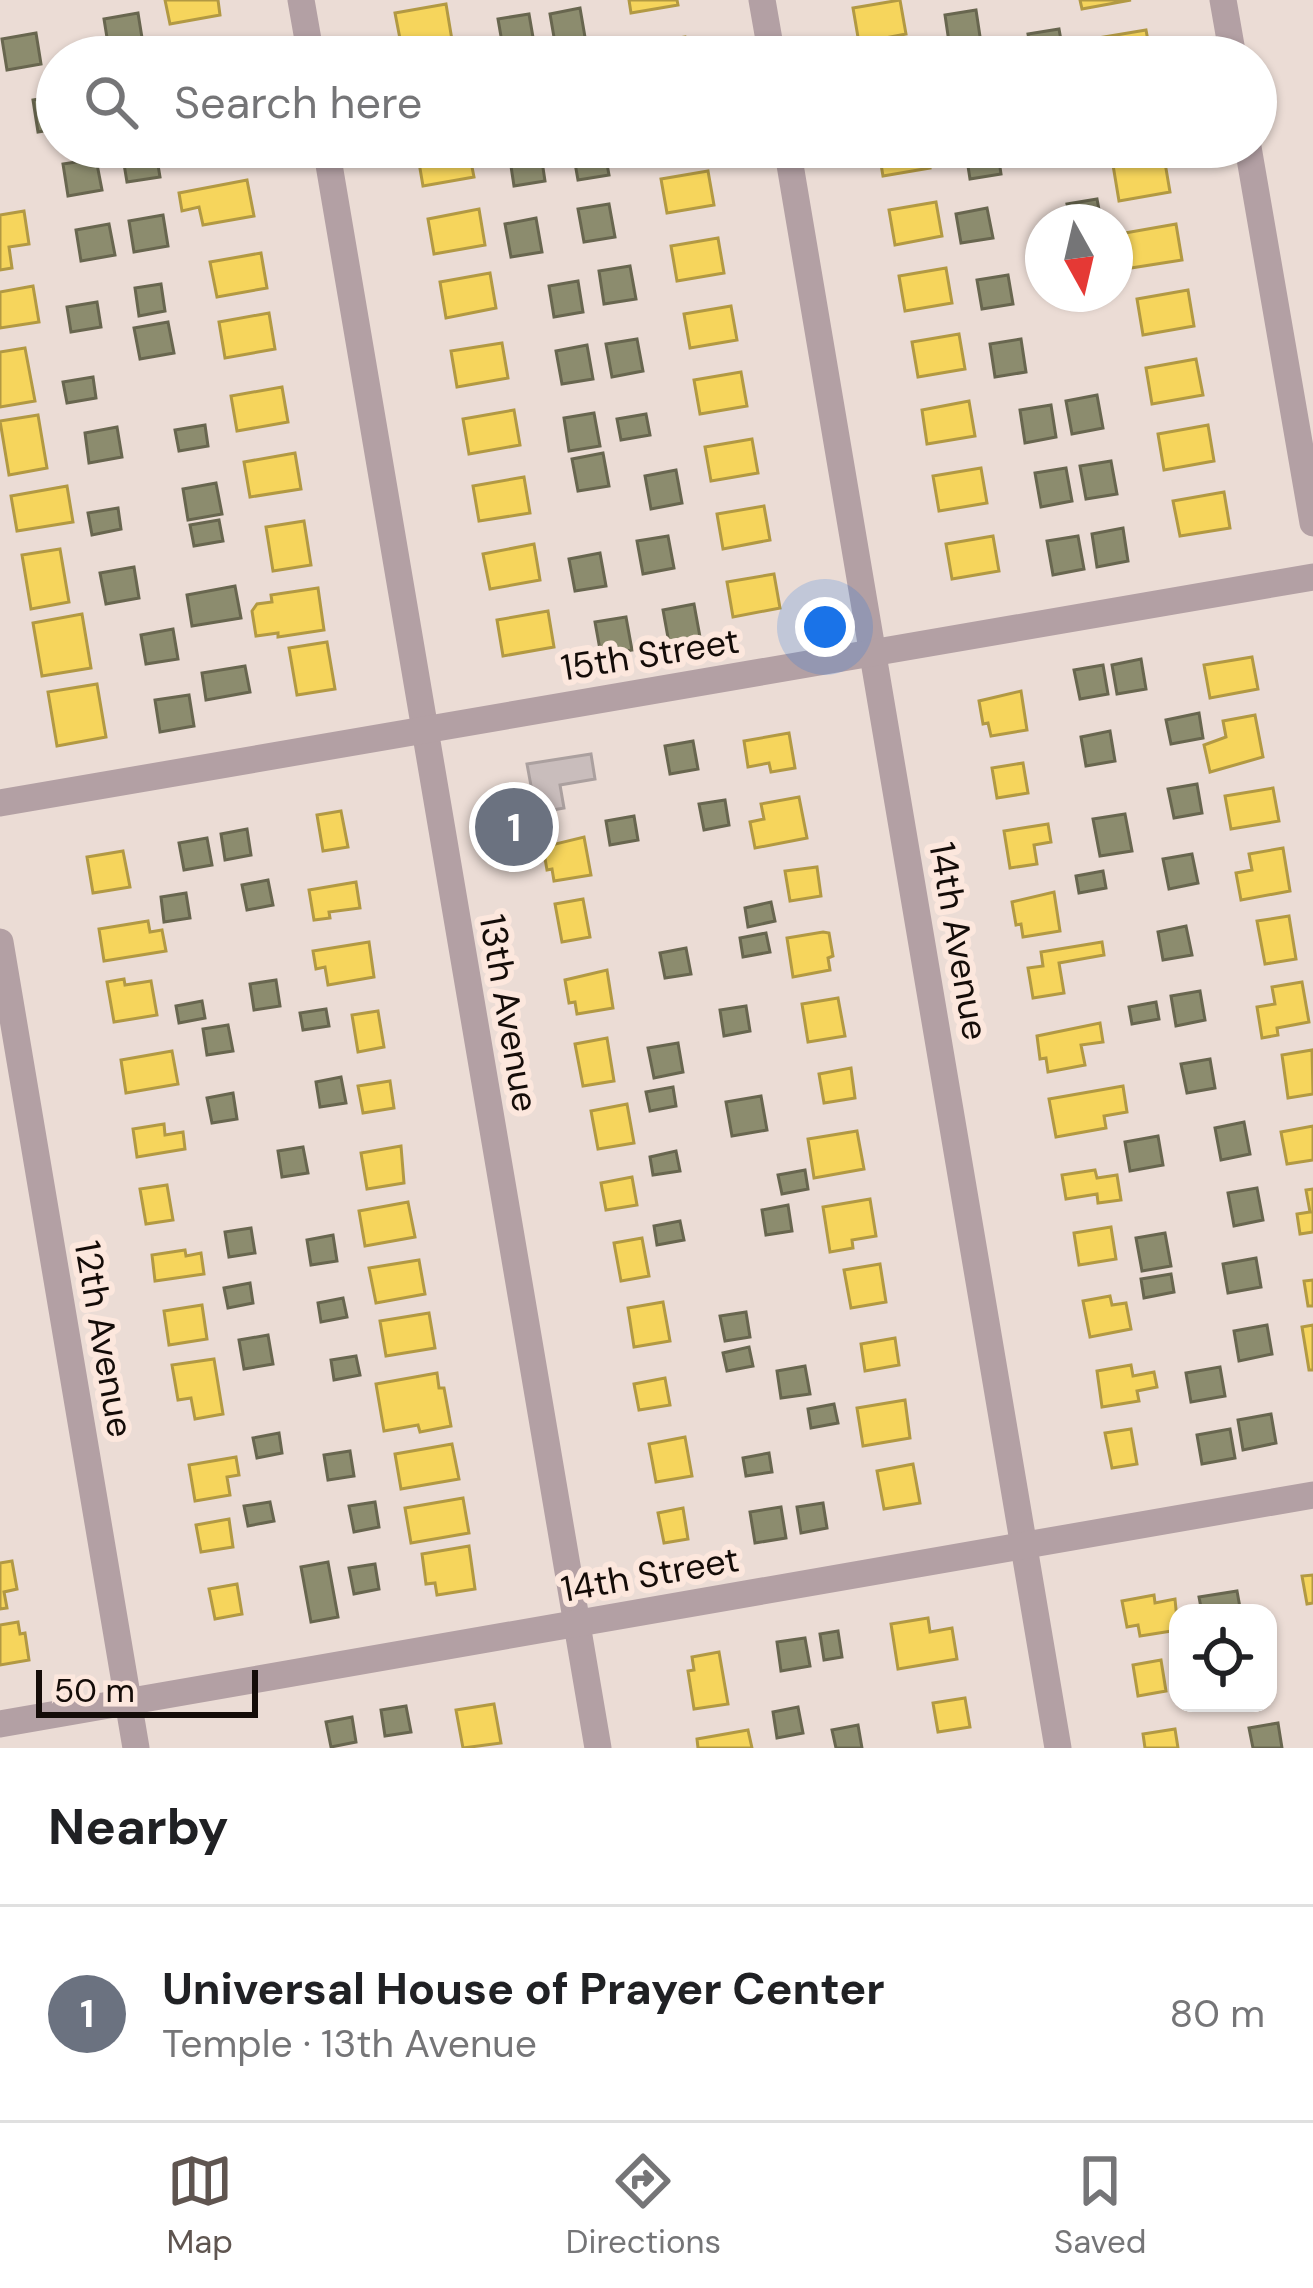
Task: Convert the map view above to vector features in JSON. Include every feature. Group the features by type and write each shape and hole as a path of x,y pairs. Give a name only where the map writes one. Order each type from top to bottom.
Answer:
{"street":[{"path":"302,0 308,36"},
{"path":"762,0 768,36"},
{"path":"1223,0 1229,36"},
{"name":"13th Avenue","path":"330,168 598,1748"},
{"name":"14th Avenue","path":"791,168 1058,1748"},
{"path":"1252,168 1313,523"},
{"name":"15th Street","path":"0,803 1313,578"},
{"name":"12th Avenue","path":"0,942 136,1748"},
{"name":"14th Street","path":"0,1724 1313,1495"}],"building: Homes":[{"path":"165,0 218,0 220,15 170,24"},
{"path":"629,0 677,0 678,5 631,13"},
{"path":"900,0 906,34 858,36 853,8"},
{"path":"1080,0 1131,0 1082,9"},
{"path":"446,4 451,36 399,36 395,13"},
{"path":"1146,30 1147,36 1110,36"},
{"path":"420,168 472,168 474,177 423,186"},
{"path":"882,168 930,168 883,176"},
{"path":"1114,168 1166,168 1170,192 1119,201"},
{"path":"708,171 714,205 667,213 661,179"},
{"path":"247,180 254,216 203,225 199,207 182,211 179,193"},
{"path":"936,202 942,236 895,245 889,210"},
{"path":"479,209 485,245 434,254 428,219"},
{"path":"24,211 29,244 9,247 12,268 0,270 0,215"},
{"path":"1176,224 1182,260 1133,268 1133,232"},
{"path":"718,238 724,273 677,281 671,246"},
{"path":"261,253 267,288 217,297 210,262"},
{"path":"946,268 952,303 905,311 899,276"},
{"path":"490,273 496,308 446,318 440,282"},
{"path":"33,286 39,322 0,328 0,292"},
{"path":"1188,290 1194,326 1143,335 1137,299"},
{"path":"731,306 737,340 690,348 684,314"},
{"path":"269,313 275,349 225,358 219,322"},
{"path":"959,334 965,369 918,377 912,342"},
{"path":"502,343 508,378 457,387 451,351"},
{"path":"25,348 35,401 0,407 0,352"},
{"path":"1196,359 1203,395 1152,404 1146,368"},
{"path":"741,372 747,406 700,414 694,380"},
{"path":"282,387 288,422 237,431 231,396"},
{"path":"969,401 975,436 927,444 922,410"},
{"path":"514,410 520,445 469,454 463,419"},
{"path":"38,415 47,468 9,475 0,421"},
{"path":"1208,425 1214,461 1164,470 1158,434"},
{"path":"752,439 758,473 711,481 705,447"},
{"path":"295,453 301,489 250,497 244,462"},
{"path":"981,468 987,503 939,511 933,476"},
{"path":"524,477 530,513 479,521 473,486"},
{"path":"67,486 73,522 17,531 11,496"},
{"path":"1224,492 1230,528 1180,536 1173,501"},
{"path":"764,506 770,540 723,549 717,514"},
{"path":"304,521 311,565 273,571 266,527"},
{"path":"993,536 999,571 952,579 946,544"},
{"path":"534,544 540,580 490,589 483,554"},
{"path":"60,549 69,602 31,609 22,555"},
{"path":"774,574 780,608 733,617 727,582"},
{"path":"318,588 324,630 256,636 252,611 257,604 272,602 271,595"},
{"path":"548,611 554,647 503,656 497,620"},
{"path":"82,614 91,668 42,676 33,623"},
{"path":"327,642 335,689 297,695 289,648"},
{"path":"1252,657 1258,689 1210,698 1204,665"},
{"path":"97,684 106,737 57,746 48,692"},
{"path":"1021,691 1027,730 991,736 988,723 983,724 979,701"},
{"path":"1255,715 1263,757 1210,772 1204,745 1226,737 1223,721"},
{"path":"789,733 795,768 771,772 769,763 748,767 744,741"},
{"path":"1023,763 1028,793 997,798 992,768"},
{"path":"1273,788 1279,821 1231,829 1225,796"},
{"path":"799,797 807,838 755,848 750,822 764,819 761,804"},
{"path":"341,811 348,847 323,851 317,815"},
{"path":"1048,824 1051,842 1034,845 1037,864 1010,868 1004,831"},
{"path":"584,837 591,875 554,881 543,847"},
{"path":"1283,848 1290,891 1241,900 1236,873 1252,870 1249,854"},
{"path":"123,851 130,887 93,893 87,857"},
{"path":"817,867 821,896 790,901 785,871"},
{"path":"356,882 360,908 329,912 330,918 314,920 309,890"},
{"path":"1054,892 1060,931 1023,937 1012,902"},
{"path":"583,899 590,937 562,942 555,904"},
{"path":"1289,916 1296,959 1265,964 1257,921"},
{"path":"148,921 150,932 162,930 166,951 104,961 99,929"},
{"path":"829,933 830,970 793,977 787,938"},
{"path":"369,942 374,977 328,985 325,967 316,969 313,951"},
{"path":"1102,942 1104,955 1059,963 1064,993 1033,998 1028,968 1043,966 1041,952"},
{"path":"607,970 613,1008 577,1014 575,1002 569,1003 565,980"},
{"path":"124,979 125,985 151,981 157,1015 114,1022 107,982"},
{"path":"1302,982 1309,1022 1277,1028 1278,1035 1262,1038 1257,1007 1275,1004 1272,987"},
{"path":"838,998 845,1036 808,1042 802,1004"},
{"path":"378,1011 384,1047 358,1052 352,1015"},
{"path":"1100,1023 1103,1042 1081,1045 1085,1065 1048,1072 1046,1058 1040,1059 1037,1036"},
{"path":"607,1038 614,1081 583,1086 575,1044"},
{"path":"1312,1050 1313,1094 1288,1098 1282,1055"},
{"path":"172,1051 178,1084 126,1093 121,1060"},
{"path":"851,1068 855,1098 824,1103 819,1074"},
{"path":"390,1081 394,1108 363,1113 358,1086"},
{"path":"1123,1086 1127,1112 1104,1116 1106,1128 1056,1137 1049,1099"},
{"path":"627,1104 634,1143 598,1149 591,1111"},
{"path":"164,1124 165,1135 183,1132 185,1149 137,1157 133,1129"},
{"path":"1313,1126 1313,1160 1287,1164 1281,1132"},
{"path":"857,1131 864,1169 814,1178 808,1139"},
{"path":"401,1146 404,1183 367,1189 361,1153"},
{"path":"1095,1170 1097,1178 1117,1175 1121,1200 1098,1203 1097,1194 1066,1199 1062,1175"},
{"path":"632,1177 637,1205 606,1210 601,1183"},
{"path":"167,1185 173,1220 146,1224 140,1189"},
{"path":"1313,1189 1313,1232 1300,1234 1297,1214 1310,1212 1306,1190"},
{"path":"870,1199 876,1236 852,1240 853,1248 830,1252 823,1207"},
{"path":"408,1202 415,1237 365,1246 359,1211"},
{"path":"1111,1227 1116,1259 1079,1265 1074,1233"},
{"path":"642,1238 649,1276 621,1281 614,1243"},
{"path":"185,1250 186,1256 201,1253 204,1274 155,1281 152,1255"},
{"path":"419,1260 425,1294 376,1303 369,1268"},
{"path":"880,1264 886,1302 851,1308 844,1270"},
{"path":"1313,1280 1313,1306 1308,1306 1304,1281"},
{"path":"1110,1296 1112,1305 1126,1303 1131,1329 1090,1337 1083,1301"},
{"path":"663,1302 670,1341 634,1347 628,1308"},
{"path":"202,1305 207,1339 169,1345 164,1311"},
{"path":"429,1313 435,1348 386,1356 380,1321"},
{"path":"1313,1325 1313,1370 1309,1370 1302,1327"},
{"path":"895,1338 899,1365 865,1371 861,1344"},
{"path":"214,1359 223,1414 195,1419 191,1398 178,1400 172,1365"},
{"path":"1131,1365 1133,1376 1154,1372 1157,1387 1137,1391 1139,1401 1102,1407 1097,1371"},
{"path":"437,1373 451,1426 420,1432 418,1425 384,1431 376,1384"},
{"path":"665,1378 670,1405 639,1410 634,1384"},
{"path":"905,1400 910,1438 863,1446 857,1408"},
{"path":"1131,1429 1137,1464 1112,1468 1105,1433"},
{"path":"685,1437 692,1476 656,1482 649,1444"},
{"path":"452,1444 459,1479 401,1489 395,1454"},
{"path":"236,1457 239,1475 227,1477 230,1495 195,1501 189,1465"},
{"path":"913,1464 920,1503 884,1509 877,1471"},
{"path":"463,1498 469,1533 411,1543 405,1508"},
{"path":"683,1508 688,1539 664,1543 658,1513"},
{"path":"229,1519 233,1547 201,1552 196,1525"},
{"path":"469,1546 475,1589 437,1595 435,1583 426,1584 422,1554"},
{"path":"12,1561 17,1589 4,1592 7,1608 0,1609 0,1563"},
{"path":"1313,1575 1313,1603 1307,1604 1302,1576"},
{"path":"237,1584 242,1614 215,1619 209,1589"},
{"path":"1154,1595 1155,1603 1175,1599 1175,1604 1169,1604 1169,1631 1140,1636 1138,1625 1127,1627 1122,1601"},
{"path":"928,1618 930,1632 952,1628 957,1659 898,1669 891,1624"},
{"path":"18,1622 20,1634 25,1633 29,1660 0,1665 0,1625"},
{"path":"719,1652 728,1704 694,1709 688,1671 694,1670 692,1657"},
{"path":"1161,1660 1166,1691 1138,1696 1133,1665"},
{"path":"965,1698 970,1727 938,1732 933,1703"},
{"path":"494,1704 501,1743 463,1748 456,1710"},
{"path":"1175,1729 1178,1748 1145,1748 1143,1734"},
{"path":"748,1730 752,1748 698,1748 697,1739"}],"building: Industry":[{"path":"580,8 585,36 554,36 550,14"},
{"path":"976,10 980,36 948,36 945,15"},
{"path":"138,13 142,36 107,36 104,19"},
{"path":"529,14 533,36 501,36 498,19"},
{"path":"1059,29 1060,36 1028,36"},
{"path":"36,33 36,65 7,70 2,39"},
{"path":"64,168 98,168 102,190 68,196"},
{"path":"125,168 158,168 160,177 127,182"},
{"path":"511,168 543,168 545,181 514,186"},
{"path":"576,168 608,168 609,175 578,180"},
{"path":"968,168 1000,168 1001,174 970,179"},
{"path":"609,204 615,237 584,242 578,209"},
{"path":"987,208 993,238 961,243 956,214"},
{"path":"163,215 168,246 134,252 129,221"},
{"path":"536,218 542,252 511,257 505,224"},
{"path":"109,224 115,255 81,261 76,230"},
{"path":"630,266 636,299 604,304 599,271"},
{"path":"1008,275 1013,304 982,309 977,280"},
{"path":"578,281 583,312 554,317 549,286"},
{"path":"161,284 165,311 139,316 135,288"},
{"path":"97,302 101,327 71,332 67,307"},
{"path":"168,322 174,353 140,359 134,328"},
{"path":"637,339 643,371 612,377 606,344"},
{"path":"1021,339 1026,372 995,377 990,344"},
{"path":"587,345 593,379 562,384 556,351"},
{"path":"93,377 96,398 67,403 63,382"},
{"path":"1097,395 1103,428 1072,434 1066,401"},
{"path":"1051,405 1056,437 1025,443 1020,410"},
{"path":"594,413 600,446 569,451 564,418"},
{"path":"646,414 650,435 621,440 617,419"},
{"path":"205,425 208,446 179,451 175,430"},
{"path":"117,427 122,457 89,463 85,433"},
{"path":"603,453 609,486 578,491 572,459"},
{"path":"1111,461 1117,494 1086,499 1080,466"},
{"path":"1066,468 1072,501 1041,507 1035,473"},
{"path":"676,470 682,503 651,509 645,476"},
{"path":"216,483 222,514 188,520 183,489"},
{"path":"118,508 121,529 92,535 88,513"},
{"path":"219,520 223,541 194,546 190,525"},
{"path":"1123,528 1128,561 1097,567 1092,534"},
{"path":"668,536 674,568 643,574 637,541"},
{"path":"1078,536 1084,569 1053,575 1047,541"},
{"path":"600,553 606,586 575,591 569,559"},
{"path":"134,567 139,598 106,604 100,573"},
{"path":"235,586 241,618 192,626 187,595"},
{"path":"694,604 700,637 669,643 663,610"},
{"path":"626,617 632,650 601,655 595,622"},
{"path":"173,629 178,659 146,664 141,635"},
{"path":"1141,659 1146,689 1117,694 1112,665"},
{"path":"1103,665 1108,694 1080,699 1074,670"},
{"path":"245,666 250,692 206,700 202,673"},
{"path":"189,695 194,726 160,732 155,700"},
{"path":"1199,713 1203,738 1171,744 1166,720"},
{"path":"1110,731 1115,761 1086,766 1081,737"},
{"path":"693,741 698,769 670,774 665,746"},
{"path":"1197,784 1202,813 1174,818 1168,789"},
{"path":"725,800 729,825 704,830 699,804"},
{"path":"1125,814 1132,851 1100,856 1093,819"},
{"path":"634,816 638,840 610,845 606,821"},
{"path":"247,829 251,855 225,860 221,834"},
{"path":"207,838 212,865 184,870 179,843"},
{"path":"1192,854 1198,883 1169,889 1163,859"},
{"path":"1103,871 1106,888 1079,893 1076,876"},
{"path":"268,880 273,905 247,910 242,885"},
{"path":"186,893 190,918 164,922 161,897"},
{"path":"771,902 775,921 748,927 745,908"},
{"path":"1186,926 1192,955 1163,960 1158,932"},
{"path":"766,933 770,952 743,957 740,938"},
{"path":"686,948 691,974 665,978 660,953"},
{"path":"276,980 280,1006 254,1010 250,984"},
{"path":"1200,991 1205,1020 1176,1026 1171,996"},
{"path":"202,1001 205,1018 179,1023 176,1006"},
{"path":"1156,1002 1159,1019 1132,1024 1129,1007"},
{"path":"746,1006 750,1031 724,1036 720,1010"},
{"path":"326,1009 329,1026 303,1030 300,1013"},
{"path":"228,1025 233,1051 207,1055 203,1029"},
{"path":"678,1043 683,1072 654,1078 648,1048"},
{"path":"1210,1059 1215,1088 1187,1093 1181,1064"},
{"path":"341,1077 346,1103 320,1107 316,1082"},
{"path":"673,1087 676,1106 650,1111 646,1092"},
{"path":"233,1093 237,1119 212,1123 207,1098"},
{"path":"761,1096 767,1130 732,1136 726,1102"},
{"path":"1244,1122 1250,1154 1221,1160 1215,1128"},
{"path":"1158,1136 1163,1165 1130,1171 1125,1142"},
{"path":"303,1147 308,1173 282,1177 278,1151"},
{"path":"676,1151 680,1171 653,1175 650,1157"},
{"path":"805,1170 808,1189 782,1194 778,1175"},
{"path":"1257,1188 1263,1220 1234,1226 1228,1193"},
{"path":"788,1205 792,1231 766,1235 762,1210"},
{"path":"680,1221 684,1240 657,1245 654,1226"},
{"path":"251,1228 255,1253 229,1257 225,1232"},
{"path":"1165,1233 1171,1266 1142,1271 1136,1238"},
{"path":"333,1235 337,1261 311,1265 307,1240"},
{"path":"1256,1258 1261,1287 1228,1293 1223,1264"},
{"path":"1171,1274 1174,1292 1144,1298 1141,1279"},
{"path":"250,1283 253,1303 228,1308 224,1288"},
{"path":"343,1298 347,1317 321,1322 318,1303"},
{"path":"746,1312 750,1337 725,1341 720,1316"},
{"path":"1267,1325 1272,1354 1239,1361 1234,1331"},
{"path":"268,1335 273,1364 244,1369 239,1340"},
{"path":"749,1347 753,1366 727,1371 723,1353"},
{"path":"356,1356 360,1375 334,1380 331,1360"},
{"path":"805,1366 810,1394 781,1398 777,1371"},
{"path":"1220,1367 1225,1396 1191,1402 1186,1373"},
{"path":"834,1404 838,1423 811,1428 808,1409"},
{"path":"1271,1414 1276,1443 1243,1450 1238,1420"},
{"path":"1230,1429 1235,1458 1202,1464 1197,1435"},
{"path":"279,1433 282,1453 257,1458 253,1438"},
{"path":"350,1451 354,1476 328,1480 324,1455"},
{"path":"769,1453 772,1472 746,1476 743,1458"},
{"path":"270,1502 274,1521 248,1526 244,1506"},
{"path":"375,1502 379,1527 354,1532 349,1506"},
{"path":"823,1503 827,1528 801,1533 797,1507"},
{"path":"781,1507 786,1538 755,1543 750,1512"},
{"path":"328,1562 338,1617 311,1622 301,1567"},
{"path":"375,1564 379,1589 354,1594 349,1568"},
{"path":"1237,1591 1239,1604 1200,1604 1199,1597"},
{"path":"838,1631 842,1657 824,1660 820,1634"},
{"path":"805,1638 810,1666 781,1671 777,1642"},
{"path":"406,1706 411,1732 385,1736 381,1710"},
{"path":"798,1707 803,1733 777,1738 773,1712"},
{"path":"352,1717 356,1742 331,1747 326,1722"},
{"path":"1278,1723 1282,1748 1253,1748 1249,1728"},
{"path":"858,1725 862,1748 836,1748 832,1730"}],"building: Other":[{"path":"591,754 595,779 560,785 564,808 536,813 527,764"}],"place":[{"name":"Universal House of Prayer Center","path":"514,827"}]}
